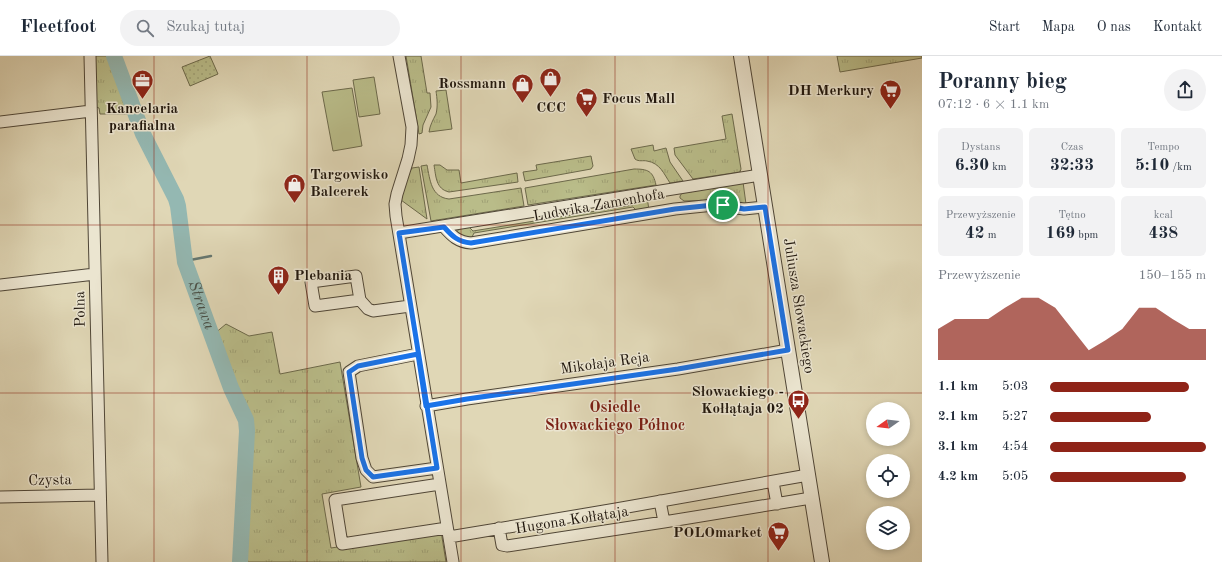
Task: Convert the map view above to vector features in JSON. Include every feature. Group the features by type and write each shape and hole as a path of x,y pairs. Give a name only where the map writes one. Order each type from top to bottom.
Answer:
{"street":[{"name":"Polna","path":"90,56 102,562"},
{"path":"400,56 412,127 412,136 408,159 395,204 426,406 453,562"},
{"name":"Juliusza Słowackiego","path":"741,56 822,562"},
{"path":"0,122 91,111"},
{"name":"Ludwika Zamenhofa","path":"399,233 444,227 760,175"},
{"path":"669,190 675,209"},
{"name":"Ludwika Zamenhofa","path":"444,227 458,240 471,243 675,209 714,205 744,209 765,207"},
{"path":"0,285 95,274"},
{"path":"360,300 315,306 311,282 356,276 360,300 368,309 372,311 410,306"},
{"name":"Mikołaja Reja","path":"426,406 678,369 788,350"},
{"path":"418,354 358,366 349,372 362,458 366,470 373,477 437,468"},
{"name":"Hugona Kołłątaja","path":"440,484 335,500 342,544 499,528 808,475"},
{"path":"773,482 777,504"},
{"name":"Czysta","path":"0,497 100,495"},
{"name":"Hugona Kołłątaja","path":"499,528 502,545 507,546 811,498"},
{"path":"660,501 664,522"}],"green space":[{"path":"94,56 111,56 130,114 100,114 99,108 96,107"},
{"path":"210,56 218,74 190,86 182,67"},
{"path":"406,56 421,56 427,93 430,93 431,107 423,125 422,133 419,134"},
{"path":"837,56 922,56 922,58 840,72"},
{"path":"374,77 380,114 359,117 353,80"},
{"path":"352,88 362,146 333,151 322,92"},
{"path":"446,90 452,129 429,132 437,111 436,91"},
{"path":"732,114 741,169 740,172 693,179 675,155 674,148 726,139 722,116"},
{"path":"653,145 654,151 666,148 670,162 683,181 670,183 658,166 651,162 635,159 631,149"},
{"path":"591,156 593,166 591,169 525,181 523,172 537,170 536,165"},
{"path":"427,165 432,187 438,195 443,198 449,199 521,188 524,206 431,221 421,166"},
{"path":"434,165 440,165 447,170 459,170 461,183 517,173 518,182 449,192 441,188 437,182"},
{"path":"419,167 427,219 401,200 408,175 412,168"},
{"path":"634,169 646,170 649,172 656,185 528,205 525,188"},
{"path":"743,182 746,204 719,200 684,201 680,198 682,193"},
{"path":"647,197 649,210 636,210 633,207 474,233 471,239 466,240 456,233 459,229 469,227 473,231 633,205 636,200"},
{"path":"226,324 249,336 272,332 280,374 340,362 361,487 322,494 331,548 441,531 446,562 246,562 250,439 248,420 232,384 214,334"}],"waterway":[{"name":"Strawa","path":"114,56 143,134 176,199 185,262 231,388 246,420 247,431 240,562"},
{"path":"185,261 211,256"}],"place":[{"name":"CCC","path":"551,98"},
{"name":"Kancelaria parafialna","path":"142,100"},
{"name":"Rossmann","path":"522,104"},
{"name":"DH Merkury","path":"890,110"},
{"name":"Focus Mall","path":"587,118"},
{"name":"Targowisko Balcerek","path":"294,204"},
{"name":"Plebania","path":"278,296"},
{"name":"Słowackiego - Kołłątaja 02","path":"799,420"},
{"name":"POLOmarket","path":"778,552"}],"district":[{"name":"Osiedle Słowackiego Północ","path":"615,417"}],"route":[{"path":"723,205 675,209 471,243 458,240 444,227 399,233 426,406 437,468 373,477 366,470 362,458 349,372 358,366 418,354 426,406 678,369 788,350 765,207 744,209 723,205"}]}
